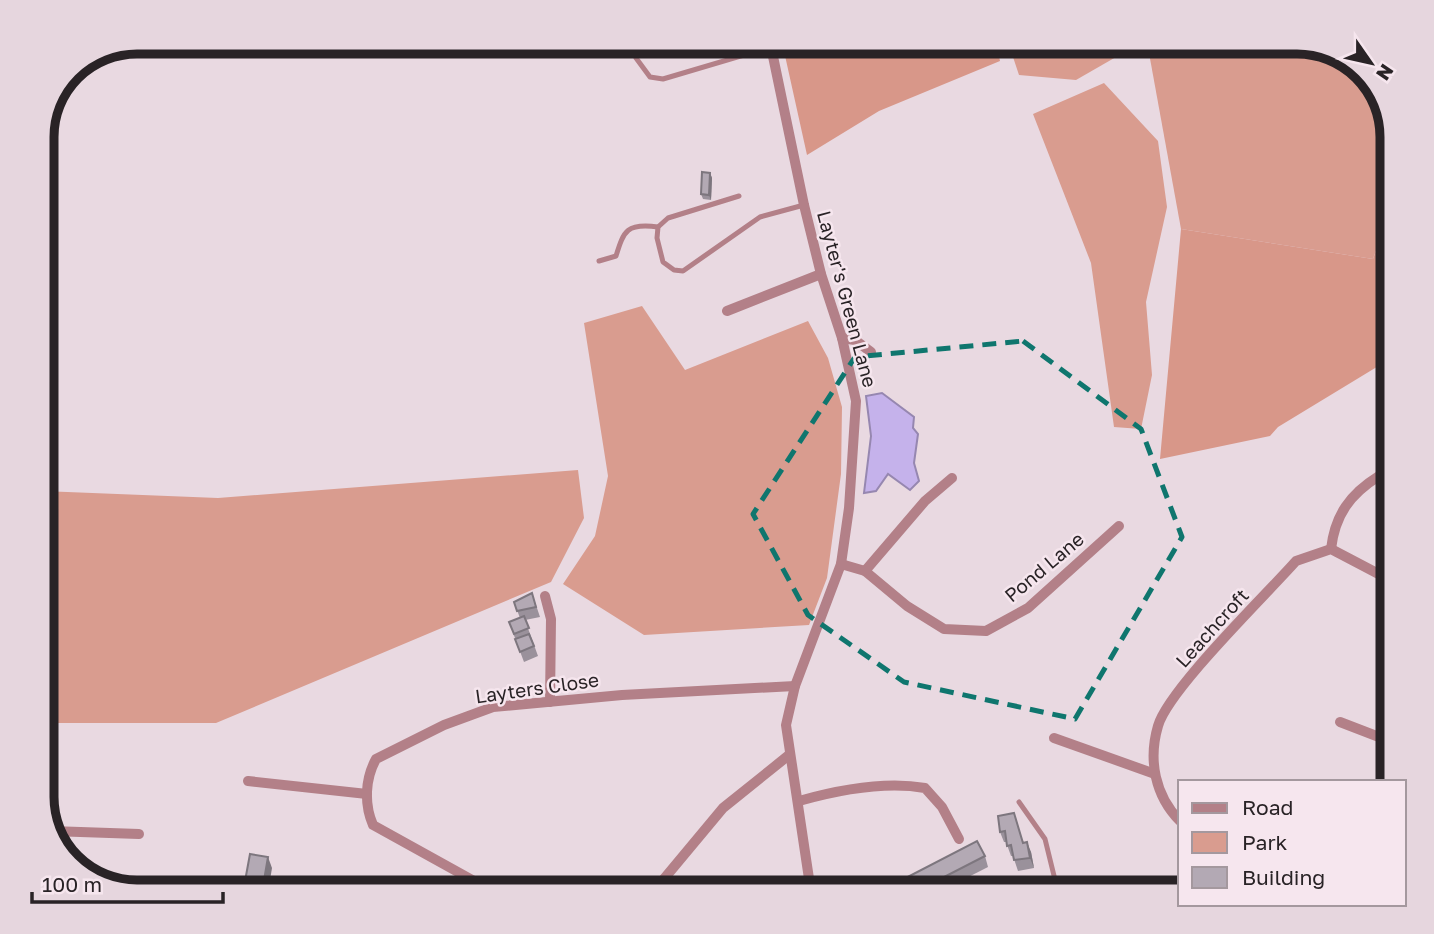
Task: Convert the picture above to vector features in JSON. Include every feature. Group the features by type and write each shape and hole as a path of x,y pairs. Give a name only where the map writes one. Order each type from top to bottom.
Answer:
{"street":[{"name":"Layter's Green Lane","path":"773,54 804,205 821,274 842,338 856,401 849,508 841,564 795,686 786,725 809,880"},
{"path":"727,311 821,274"},
{"path":"842,338 855,340 871,352"},
{"path":"1380,476 1348,500 1336,524 1331,549 1380,575"},
{"path":"865,571 925,501 952,478"},
{"name":"Pond Lane","path":"841,564 865,571 906,606 944,629 986,631 1028,608 1119,526"},
{"name":"Leachcroft","path":"1178,819 1163,801 1155,774 1158,724 1178,693 1296,561 1331,549"},
{"path":"545,596 551,619 550,702"},
{"name":"Layters Close","path":"367,794 370,768 385,752 469,714 493,707 795,686"},
{"path":"1340,722 1380,737"},
{"path":"1054,738 1155,774"},
{"path":"663,880 723,808 789,755"},
{"path":"248,781 367,794 368,813 373,825 473,880"},
{"path":"799,801 899,785 925,788 938,801 959,839"},
{"path":"62,831 139,834"}],"lane":[{"path":"635,54 650,77 663,79 740,54"},
{"path":"599,261 617,256 621,236 628,229 658,227 668,218 739,196"},
{"path":"658,227 657,238 663,262 674,270 683,271 760,217 804,205"},
{"path":"1019,802 1045,839 1055,880"}],"highlighted area":[{"path":"1023,341 1141,429 1182,537 1075,719 904,682 808,615 753,514 855,357"}],"green space":[{"path":"1012,54 1116,54 1116,57 1076,80 1019,75"},
{"path":"1149,54 1297,54 1336,64 1336,98 1370,98 1377,115 1380,137 1380,239 1373,259 1181,229"},
{"path":"1104,83 1158,141 1167,207 1146,302 1152,375 1141,429 1114,427 1091,263 1033,114"},
{"path":"642,306 685,370 808,321 828,358 842,407 841,474 827,578 809,625 644,635 563,584 595,536 608,476 584,323"},
{"path":"578,470 584,518 551,582 216,723 54,723 54,491 218,498"}],"shaded area":[{"path":"785,54 999,54 1000,61 879,111 807,155"},
{"path":"1181,229 1373,259 1380,239 1380,365 1278,427 1270,436 1160,459"},
{"path":"882,393 914,417 913,428 918,434 914,463 919,481 910,490 888,474 876,491 864,493 871,436 866,396"}],"building":[{"path":"702,172 710,173 709,195 701,194"},
{"path":"532,593 536,607 517,611 514,602"},
{"path":"524,616 529,628 514,634 509,622"},
{"path":"529,634 534,646 520,652 515,639"},
{"path":"1014,813 1023,843 1027,842 1030,858 1014,860 1011,845 1007,846 1005,831 1000,832 998,816"},
{"path":"977,841 985,856 938,880 902,880"},
{"path":"250,854 268,857 264,880 245,880"}]}
